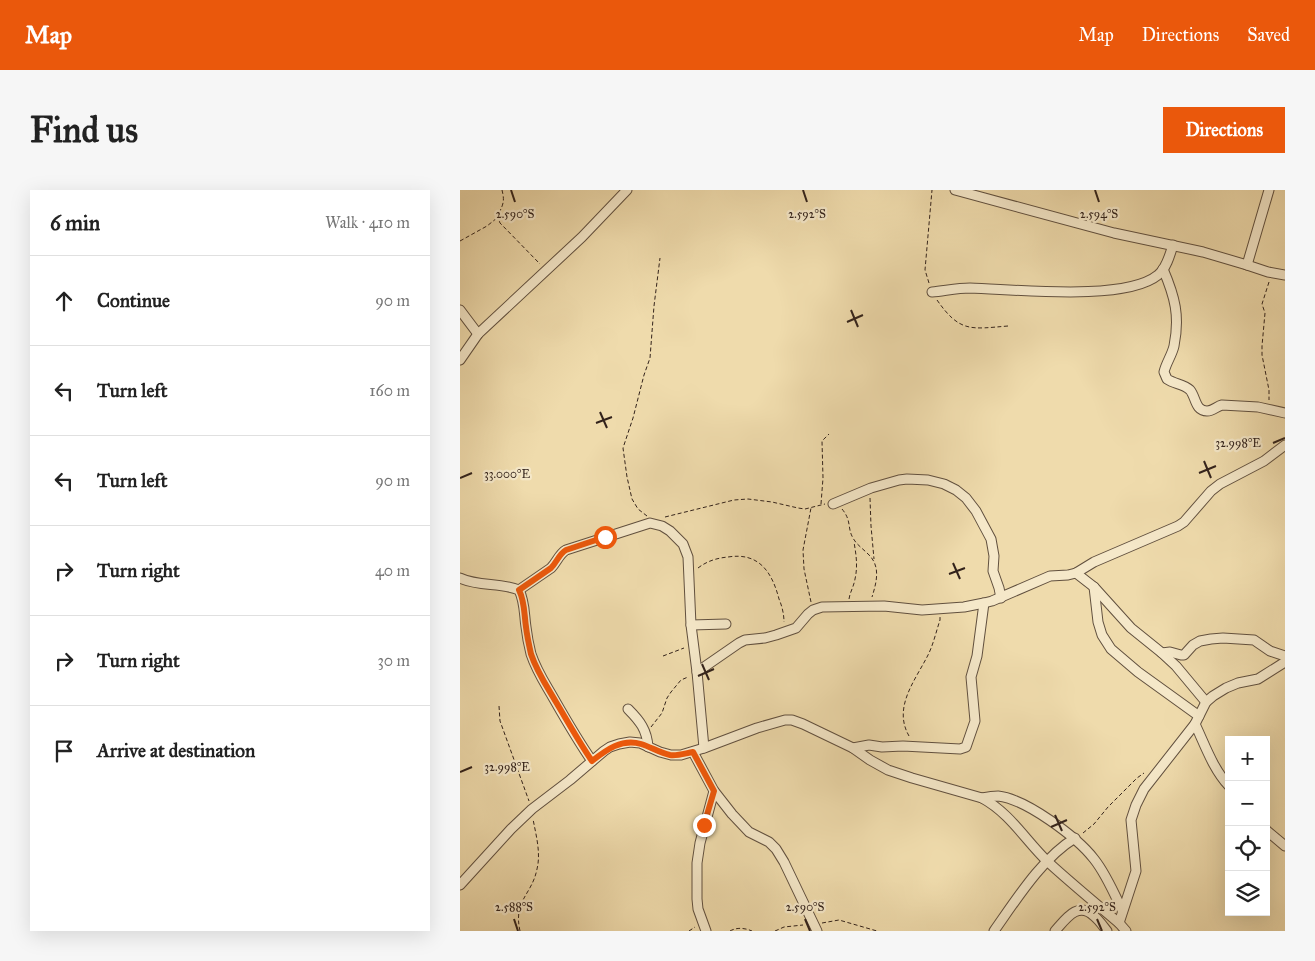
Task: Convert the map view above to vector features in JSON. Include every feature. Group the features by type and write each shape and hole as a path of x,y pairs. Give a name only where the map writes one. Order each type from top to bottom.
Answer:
{"street":[{"path":"460,360 478,334 582,237 627,190"},
{"path":"955,190 1114,233 1203,252 1268,272 1285,275"},
{"path":"1247,265 1269,190"},
{"path":"932,292 966,288 1056,291 1120,289 1136,285 1159,274 1173,245"},
{"path":"1163,269 1173,295 1177,320 1174,346 1164,372 1167,379 1188,389 1198,406 1204,410 1210,410 1222,405 1269,409 1285,413"},
{"path":"460,310 478,334"},
{"path":"698,672 745,640 765,638 796,628 813,610 870,606 922,610 984,604 1050,576 1076,573 1094,562 1178,526 1216,488 1264,461 1285,445"},
{"path":"833,504 871,488 899,480 928,480 944,484 956,490 976,510 991,539 994,556 993,571 1001,598"},
{"path":"519,590 556,564 562,553 566,550 653,522 670,530 683,544 688,558 692,625 704,748"},
{"path":"1076,573 1094,587 1131,628 1162,653 1206,702"},
{"path":"460,578 477,584 507,586 519,590 524,606 530,651 536,667 569,727 592,761"},
{"path":"1094,587 1098,622 1102,635 1111,649 1197,720 1210,757 1225,781"},
{"path":"853,748 869,745 965,748 975,721 972,677 977,656 984,604"},
{"path":"692,625 726,624"},
{"path":"1162,653 1170,652 1181,655 1185,654 1193,645 1200,641 1211,638 1223,638 1254,640 1270,651 1285,656"},
{"path":"1119,923 1136,871 1132,820 1136,805 1144,789 1197,720 1206,702 1226,688 1238,683 1258,679 1285,662"},
{"path":"628,709 640,721 646,734 648,747"},
{"path":"460,885 532,809 610,747 630,742 640,743 671,755 680,755 757,728 785,720 792,720 853,748 875,763 896,773 982,798 995,806 1047,861 1126,931"},
{"path":"693,752 714,791 749,832 770,842 776,849 793,880 815,928"},
{"path":"706,931 696,899 697,863 700,843 714,791"},
{"path":"982,798 998,796 1018,803 1039,814 1075,838 1094,858 1122,910"},
{"path":"1270,833 1285,846"},
{"path":"994,931 1022,891 1047,861 1075,838"},
{"path":"1055,931 1071,914 1080,910 1093,915 1107,931"}],"path":[{"path":"502,190 504,199 499,211 498,218 500,223 546,270"},
{"path":"932,190 925,270 932,292 943,308 960,325 982,329 1008,326"},
{"path":"460,241 498,218"},
{"path":"660,258 650,358 623,448 626,477 632,499 638,509 653,522 671,515 734,500 748,499 798,508 833,504 841,507 846,514 851,536 874,561"},
{"path":"1268,272 1268,286 1262,304 1265,313 1262,355 1269,390 1269,409"},
{"path":"820,504 823,478 822,441 829,434"},
{"path":"870,606 877,572 870,526 871,488"},
{"path":"811,507 803,560 813,610"},
{"path":"848,607 856,568 854,540"},
{"path":"688,577 705,563 721,558 740,556 755,560 768,571 776,586 782,609 785,633"},
{"path":"919,747 907,732 903,711 905,699 913,680 931,648 940,620 939,609"},
{"path":"663,656 694,644"},
{"path":"646,734 662,713 667,698 681,680 698,672"},
{"path":"499,706 500,721 532,809 539,860 537,871 520,906 518,914 520,931"},
{"path":"1075,838 1088,830 1108,807 1140,776 1150,770"},
{"path":"775,931 784,927 815,928 839,920 877,931"},
{"path":"730,931 736,928 743,928 752,931"}],"route":[{"path":"605,537 566,550 558,557 556,564 519,590 524,606 530,651 542,680 553,696 569,727 592,761 610,747 630,742 640,743 671,755 693,752 714,791 704,825"}]}
